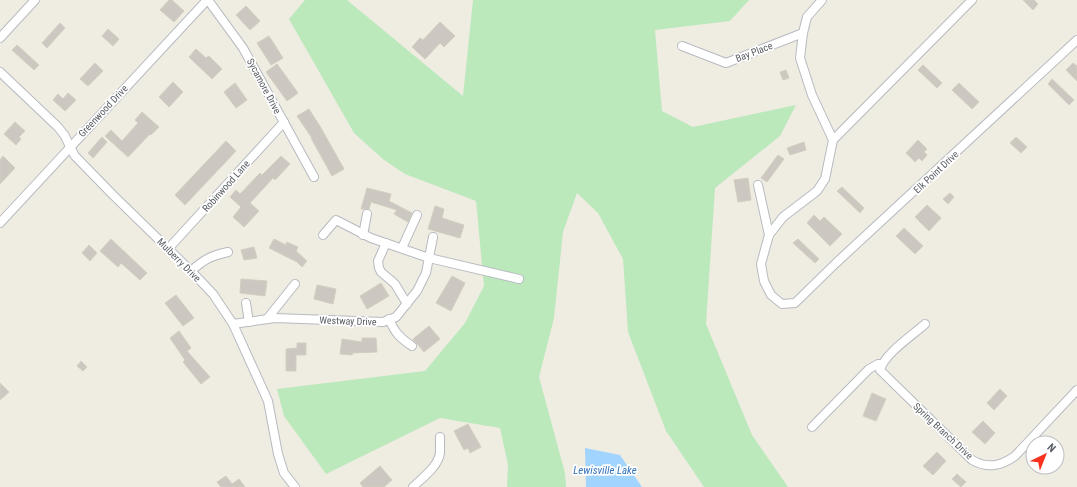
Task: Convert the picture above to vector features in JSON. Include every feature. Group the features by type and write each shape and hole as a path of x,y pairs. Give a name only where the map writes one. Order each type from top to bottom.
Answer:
{"street":[{"path":"0,38 36,0"},
{"name":"Sycamore Drive","path":"208,0 243,48 314,177"},
{"name":"Greenwood Drive","path":"0,223 208,0"},
{"path":"822,0 807,17 803,33 800,58 812,95 833,140"},
{"path":"769,235 783,217 817,191 825,179 833,140 972,0"},
{"name":"Bay Place","path":"682,46 726,63 803,33"},
{"name":"Elk Point Drive","path":"769,235 761,264 764,281 771,294 782,304 795,303 836,263 1077,40"},
{"name":"Mulberry Drive","path":"0,72 58,127 65,136 75,156 213,294 234,324 268,401 278,454 284,473 295,487"},
{"name":"Robinwood Lane","path":"168,249 284,122"},
{"path":"758,185 769,235"},
{"path":"363,235 367,214"},
{"path":"402,248 416,215"},
{"path":"323,235 336,220 363,235 429,258 519,279"},
{"name":"Westway Drive","path":"234,324 275,318 383,322 396,317 417,290 426,273 433,237"},
{"path":"386,243 378,261 379,268 381,272 395,284 407,304"},
{"path":"191,271 204,260 214,255 228,252"},
{"path":"267,319 295,284"},
{"path":"246,303 249,322"},
{"path":"389,320 393,329 401,339 412,346"},
{"path":"812,427 869,369 881,364 925,324"},
{"name":"Spring Branch Drive","path":"881,364 880,370 895,386 972,460 982,465 997,465 1005,463 1015,456 1076,395"},
{"path":"413,487 437,461 440,454 440,437"}],"green space":[{"path":"305,0 347,0 463,96 473,0 749,0 730,21 655,30 662,111 693,127 796,105 780,136 715,188 706,324 752,435 788,487 704,487 666,431 628,332 623,259 598,213 577,193 563,232 554,318 539,377 565,473 566,487 507,487 508,465 500,428 440,418 326,474 284,416 277,389 425,371 465,323 484,286 476,201 405,174 384,160 354,133 289,19"}],"water":[{"name":"Lewisville Lake","path":"585,448 620,455 642,487 586,487"}],"building":[{"path":"169,0 172,0 184,11 174,22 160,10"},
{"path":"1023,0 1034,0 1038,4 1033,10"},
{"path":"246,6 260,21 250,30 236,15"},
{"path":"440,22 455,36 444,47 440,43 425,59 412,47 420,38 423,40"},
{"path":"60,23 65,28 47,48 42,43"},
{"path":"108,29 119,39 113,46 102,36"},
{"path":"269,36 283,58 271,65 257,43"},
{"path":"17,45 39,65 34,70 12,50"},
{"path":"196,49 206,58 209,56 222,69 212,79 189,57"},
{"path":"95,63 103,71 88,86 80,79"},
{"path":"1073,63 1077,66 1077,81 1066,70"},
{"path":"277,64 298,93 287,101 266,72"},
{"path":"923,65 942,83 937,88 918,70"},
{"path":"786,70 789,78 783,80 780,72"},
{"path":"1052,79 1074,100 1069,105 1048,84"},
{"path":"173,82 183,92 169,107 159,97"},
{"path":"235,83 247,100 236,108 224,92"},
{"path":"959,83 979,102 972,109 952,90"},
{"path":"68,93 76,100 65,111 53,100 58,94 63,99"},
{"path":"309,109 344,169 332,176 312,138 297,116"},
{"path":"142,112 159,127 151,135 150,134 128,157 105,136 111,130 122,141 138,123 135,120"},
{"path":"15,122 25,131 19,137 21,139 16,145 4,134"},
{"path":"102,137 107,142 93,158 88,153"},
{"path":"1016,137 1027,147 1021,153 1010,143"},
{"path":"918,140 927,149 924,152 927,155 922,161 919,158 915,162 906,153"},
{"path":"226,141 236,151 185,205 175,195"},
{"path":"804,142 806,150 790,155 787,148"},
{"path":"778,155 784,159 767,182 761,178"},
{"path":"3,156 15,168 0,184 0,160"},
{"path":"281,156 290,164 275,180 273,178 250,203 259,211 244,227 233,217 241,207 230,197 236,190 240,194 260,173 262,175"},
{"path":"748,178 751,200 738,202 734,180"},
{"path":"842,187 864,208 860,213 837,191"},
{"path":"367,188 391,194 389,201 412,213 408,222 394,214 397,210 371,202 369,209 361,209"},
{"path":"950,193 954,197 948,204 943,199"},
{"path":"927,205 941,218 929,231 915,217"},
{"path":"435,206 444,209 442,218 464,225 460,238 428,229"},
{"path":"814,215 820,221 824,217 842,234 830,246 807,223"},
{"path":"904,228 923,246 915,254 896,236"},
{"path":"111,239 147,273 140,280 121,263 118,267 100,251"},
{"path":"274,239 286,245 287,242 298,247 296,251 307,261 302,267 297,262 269,248"},
{"path":"798,239 819,259 815,263 793,243"},
{"path":"89,245 97,253 90,261 82,253"},
{"path":"254,247 257,258 244,260 241,250"},
{"path":"452,276 465,283 451,311 436,303"},
{"path":"241,279 267,281 265,296 240,293"},
{"path":"381,283 389,296 367,309 360,296"},
{"path":"317,285 336,289 333,304 314,299"},
{"path":"176,295 194,318 183,326 165,303"},
{"path":"429,326 440,339 424,352 413,339"},
{"path":"179,331 191,348 187,351 210,377 201,384 183,362 185,360 170,338"},
{"path":"362,338 376,338 377,352 353,353 352,355 340,354 342,339 362,342"},
{"path":"297,343 306,343 306,355 296,355 296,371 286,371 286,349 297,348"},
{"path":"81,361 87,367 83,371 77,366"},
{"path":"0,383 9,392 0,400"},
{"path":"1000,389 1007,396 994,410 987,403"},
{"path":"872,393 886,399 876,421 863,416"},
{"path":"983,421 995,433 985,444 972,432"},
{"path":"468,424 481,447 470,453 468,448 464,450 454,431"},
{"path":"937,452 946,461 933,475 923,466"},
{"path":"380,466 392,480 384,487 363,487 360,483"},
{"path":"957,474 966,482 961,487 952,479"},
{"path":"226,476 232,484 239,479 245,487 221,487 217,482"}]}
